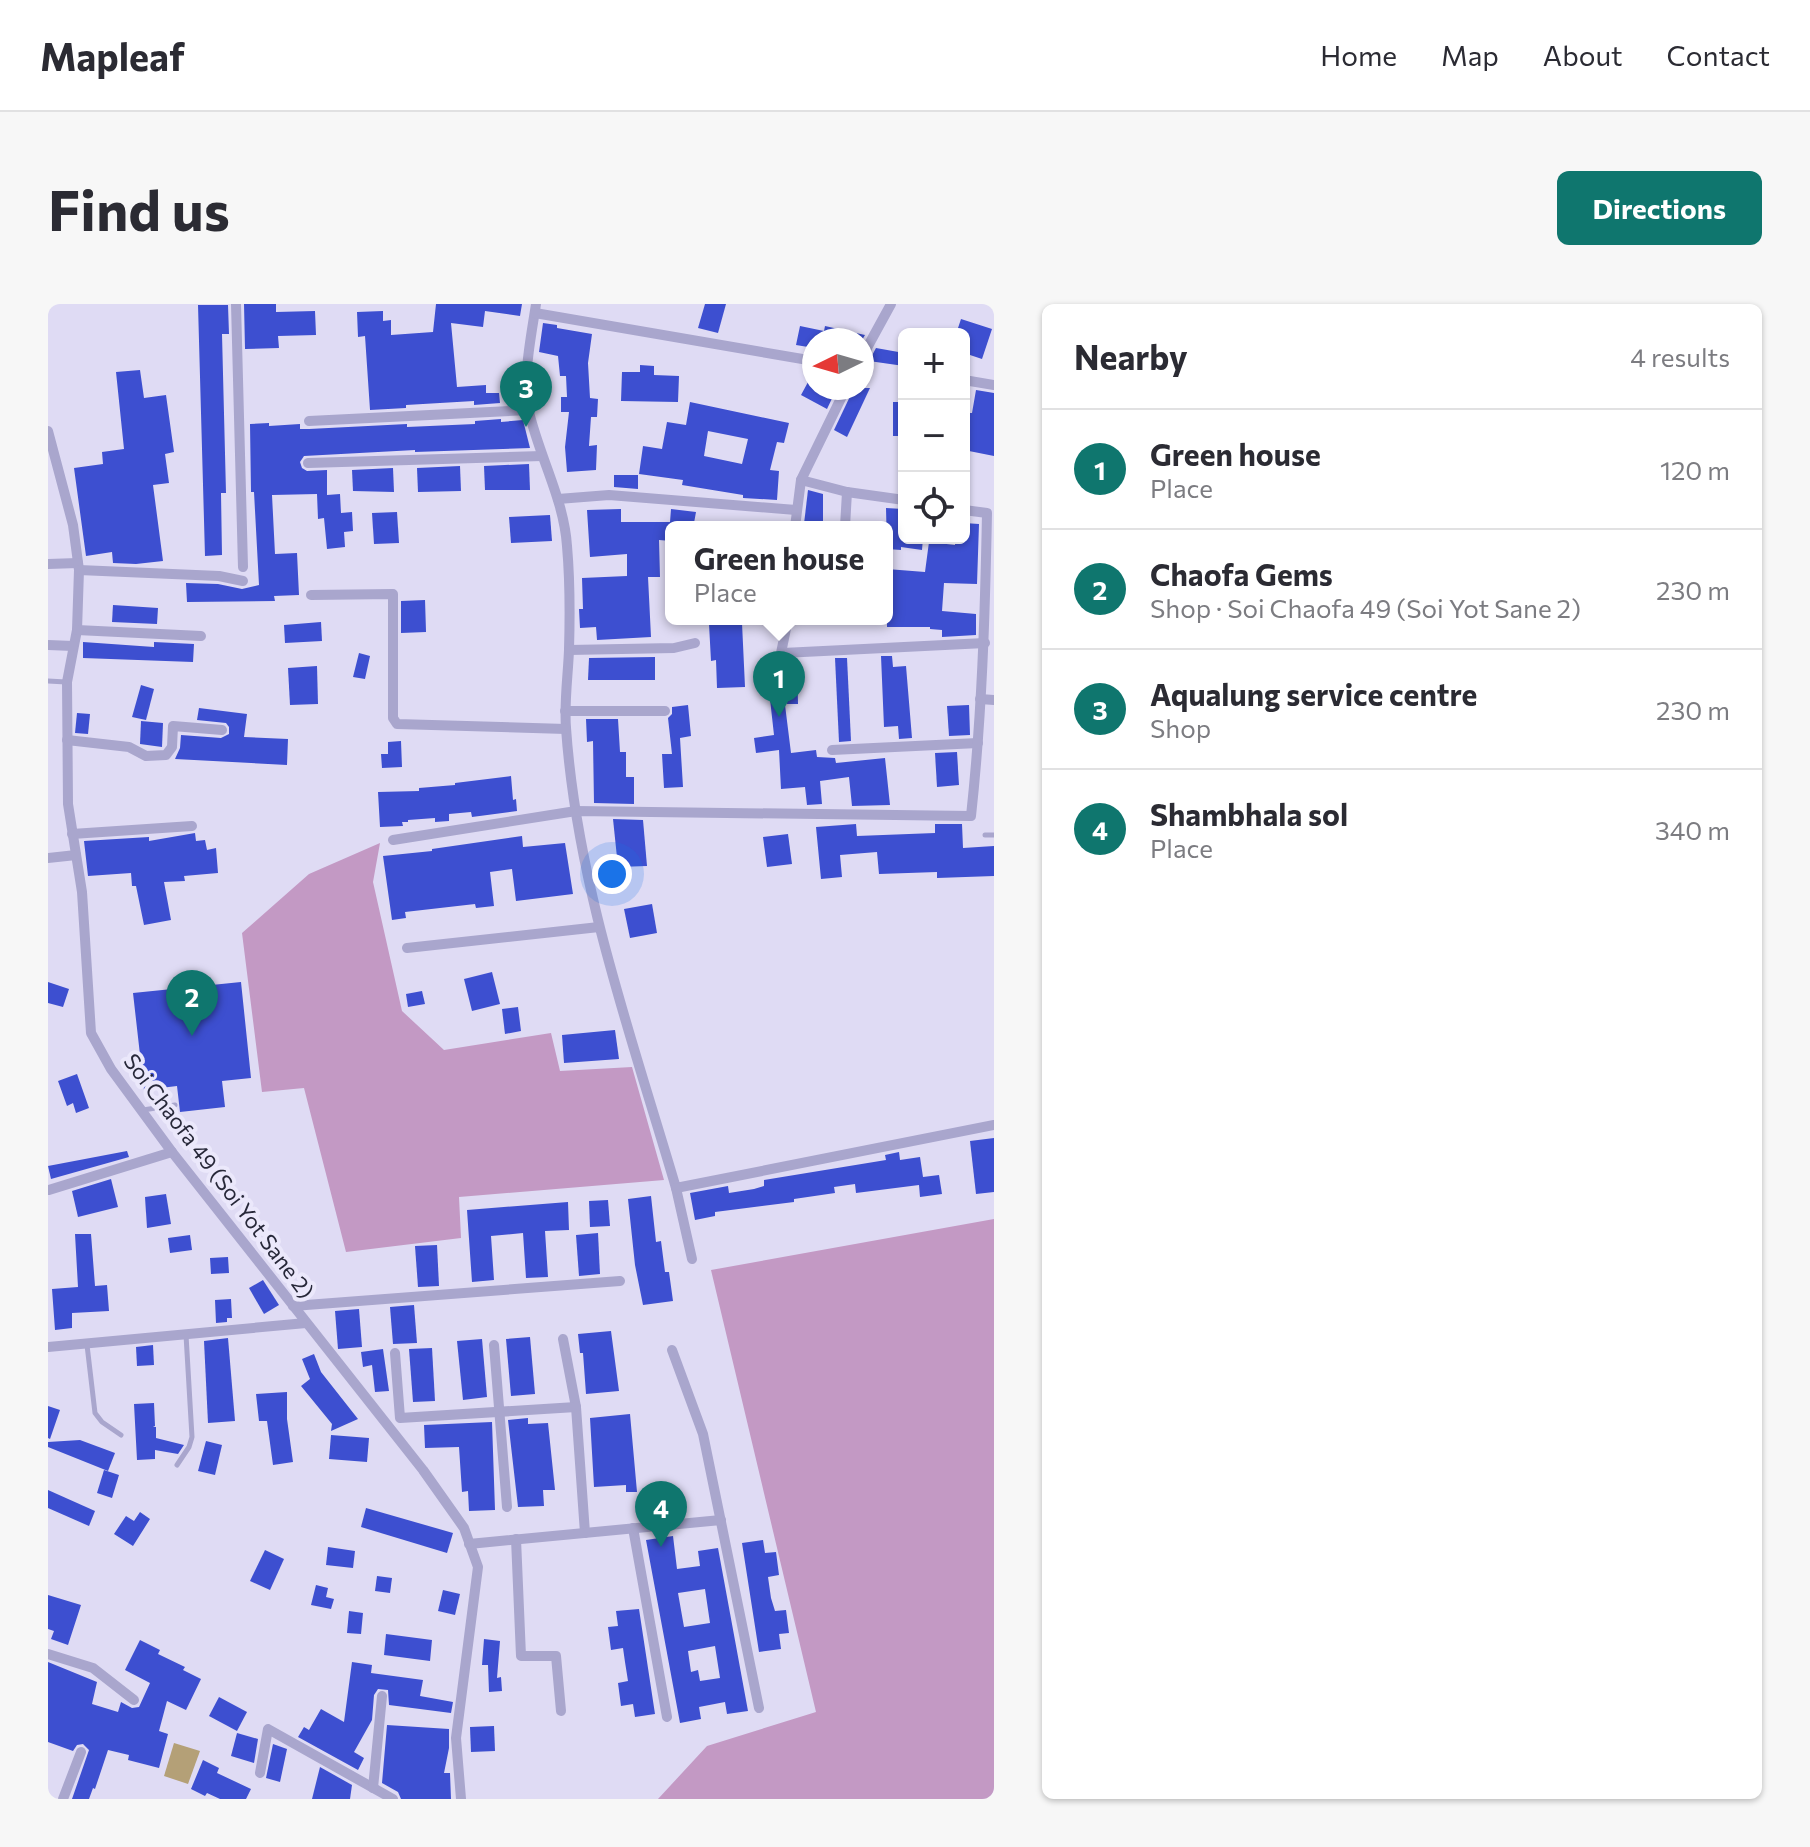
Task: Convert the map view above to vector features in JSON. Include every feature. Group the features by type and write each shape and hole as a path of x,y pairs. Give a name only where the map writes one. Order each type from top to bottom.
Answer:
{"street":[{"path":"236,304 243,567"},
{"path":"874,335 891,304"},
{"path":"692,1259 676,1188 599,927 576,811 565,711 569,650 567,545 558,499 529,410 526,380 535,308 802,359"},
{"path":"970,381 994,385"},
{"path":"795,521 801,480 840,400"},
{"path":"309,421 529,410"},
{"name":"Soi Chaofa 49 (Soi Yot Sane 2)","path":"48,431 73,525 78,567 77,630 67,682 68,804 82,892 91,1033 111,1069 172,1152 423,1470 464,1528 478,1567 456,1738 461,1799"},
{"path":"308,463 542,456"},
{"path":"801,480 847,492 898,499"},
{"path":"845,521 847,492"},
{"path":"558,499 609,495 796,510"},
{"path":"393,840 576,811 971,816 985,643 987,513 970,511"},
{"path":"48,564 219,576 243,581"},
{"path":"311,595 393,594 393,718 397,724 566,729"},
{"path":"775,682 787,625"},
{"path":"77,630 201,636"},
{"path":"569,650 674,648 695,643"},
{"path":"783,653 985,643"},
{"path":"48,645 73,646"},
{"path":"980,699 994,700"},
{"path":"565,711 665,711"},
{"path":"67,740 129,747 146,756 166,755 172,747 173,726 222,730"},
{"path":"832,750 978,743"},
{"path":"72,834 192,826"},
{"path":"48,858 76,855"},
{"path":"407,948 599,927"},
{"path":"676,1188 994,1125"},
{"path":"49,1190 172,1152"},
{"path":"293,1306 620,1281"},
{"path":"48,1347 306,1323"},
{"path":"563,1339 576,1407 585,1533"},
{"path":"494,1345 507,1507"},
{"path":"672,1350 703,1434 759,1708"},
{"path":"395,1353 400,1418 576,1407"},
{"path":"469,1544 721,1520"},
{"path":"633,1528 667,1717"},
{"path":"516,1539 521,1656 556,1656 561,1711"},
{"path":"48,1654 93,1668 134,1700"},
{"path":"373,1788 382,1696"},
{"path":"260,1773 268,1729 393,1799"},
{"path":"63,1799 81,1752"}],"lane":[{"path":"48,681 67,682"},
{"path":"985,835 994,835"},
{"path":"142,1110 175,1105"},
{"path":"177,1465 192,1437 186,1333"},
{"path":"87,1343 95,1413 121,1435"}],"shaded area":[{"path":"380,843 373,882 402,1011 444,1050 551,1033 560,1071 632,1067 664,1180 459,1197 461,1238 346,1252 304,1088 262,1092 242,933 309,874"},
{"path":"994,1219 994,1799 658,1799 707,1746 816,1712 711,1270"},
{"path":"174,1743 200,1751 188,1784 164,1776"}],"building":[{"path":"244,304 276,304 276,312 315,311 316,335 278,336 279,348 245,349"},
{"path":"436,304 522,304 520,316 485,311 483,327 451,323 457,387 486,385 486,393 499,393 500,403 474,405 474,401 370,410 365,336 358,337 357,312 383,311 383,321 391,320 391,335 433,332"},
{"path":"705,304 726,304 718,333 698,328"},
{"path":"198,305 228,305 229,334 222,334 226,493 221,493 222,555 205,556"},
{"path":"961,319 992,329 982,359 970,355 970,328 958,328"},
{"path":"543,323 592,334 588,363 590,398 598,399 597,417 591,417 589,446 597,445 596,470 567,472 565,447 569,412 561,412 561,397 567,397 566,376 560,376 558,356 539,352"},
{"path":"800,326 810,328 802,328 802,346 796,345"},
{"path":"876,348 898,352 898,365 874,362"},
{"path":"640,365 654,366 654,375 679,376 678,402 621,401 622,372 640,372"},
{"path":"140,370 144,398 166,395 174,452 165,454 169,483 153,485 163,561 113,563 112,552 86,556 74,468 103,464 102,452 124,449 116,372"},
{"path":"976,390 994,393 994,456 970,451"},
{"path":"810,400 831,400 827,409"},
{"path":"848,400 864,400 847,437 834,430"},
{"path":"690,402 789,423 784,443 777,442 770,470 779,471 777,500 743,498 743,495 682,485 683,480 639,474 643,446 662,449 667,422 686,425","holes":["708,431 748,439 742,464 704,456"]},
{"path":"893,402 898,402 898,436 893,436"},
{"path":"501,419 501,422 523,420 530,448 304,456 300,462 302,468 307,471 327,470 327,495 340,494 341,513 352,512 353,531 344,532 345,547 327,549 324,518 318,519 317,494 272,495 275,554 297,553 299,595 274,596 275,601 187,602 186,583 218,584 242,589 259,585 254,492 251,492 250,424 300,424 300,429 309,429 475,424 475,421"},
{"path":"529,464 530,490 485,490 484,466"},
{"path":"460,466 461,491 418,492 417,468"},
{"path":"393,468 394,492 353,491 352,470"},
{"path":"614,475 638,475 638,489 614,487"},
{"path":"808,490 823,494 823,521 804,521"},
{"path":"886,508 898,509 898,544 922,544 922,550 901,547 901,550 893,549 893,521 886,521"},
{"path":"621,509 621,522 665,522 665,540 659,540 660,577 648,577 651,637 597,640 596,627 580,628 582,578 627,576 627,554 590,557 587,510"},
{"path":"671,509 696,512 694,521 670,521"},
{"path":"397,512 399,543 374,544 372,513"},
{"path":"550,515 552,541 511,543 509,517"},
{"path":"970,523 979,524 977,584 944,583 942,611 976,614 976,635 942,637 942,630 930,627 887,627 893,625 893,569 925,572 929,544 970,544"},
{"path":"425,600 426,632 401,633 401,601"},
{"path":"113,605 158,608 157,624 112,622"},
{"path":"321,622 322,641 285,643 284,625"},
{"path":"709,625 742,625 745,687 717,688 716,660 711,661"},
{"path":"83,642 154,647 154,642 194,644 193,662 83,658"},
{"path":"359,653 370,656 365,679 353,677"},
{"path":"881,656 892,656 893,667 906,666 912,738 899,739 898,726 884,727"},
{"path":"655,657 655,680 588,680 589,658"},
{"path":"835,658 847,658 851,741 839,742"},
{"path":"797,660 798,704 787,704 788,661"},
{"path":"317,666 318,704 290,705 288,668"},
{"path":"141,685 154,689 146,720 132,717"},
{"path":"784,697 791,753 816,750 817,757 835,758 836,763 885,758 890,805 852,806 849,777 820,781 822,804 807,805 805,787 781,789 779,750 756,753 754,738 774,735 770,699"},
{"path":"688,705 691,736 680,738 683,787 664,788 662,754 672,754 668,718 672,707"},
{"path":"969,705 970,735 949,736 947,706"},
{"path":"199,708 247,714 244,737 288,739 287,765 175,759 181,735 221,738 229,734 226,723 197,720"},
{"path":"77,713 90,714 88,734 75,733"},
{"path":"586,719 618,719 620,752 626,752 626,777 634,777 634,804 594,803 593,741 587,742"},
{"path":"141,721 163,723 162,747 140,744"},
{"path":"401,741 402,767 382,768 381,754 388,754 388,742"},
{"path":"957,752 959,785 937,787 935,753"},
{"path":"511,776 517,811 472,817 471,812 449,814 449,821 435,822 435,818 408,820 402,822 403,826 380,827 378,792 419,791 419,788"},
{"path":"613,819 643,820 647,866 618,867"},
{"path":"856,824 857,836 935,833 935,824 962,824 963,848 994,846 994,876 937,878 937,872 879,874 877,852 840,855 842,877 821,879 816,827"},
{"path":"195,833 196,841 205,840 207,850 216,848 218,873 184,876 185,881 164,882 171,920 144,925 131,873 88,876 84,841 149,837 149,841"},
{"path":"788,834 792,864 767,867 763,837"},
{"path":"522,836 523,847 565,843 573,894 516,901 512,869 490,872 494,906 476,908 475,904 405,912 406,918 392,920 383,856"},
{"path":"652,904 657,933 630,938 624,909"},
{"path":"492,972 500,1004 472,1011 464,979"},
{"path":"48,982 69,989 63,1007 48,1003"},
{"path":"241,982 251,1078 222,1081 225,1107 180,1112 177,1086 144,1090 133,993"},
{"path":"422,991 425,1004 408,1007 406,994"},
{"path":"518,1007 521,1031 505,1034 502,1009"},
{"path":"615,1030 619,1059 564,1063 562,1035"},
{"path":"77,1074 89,1108 76,1113 73,1103 67,1106 58,1081"},
{"path":"994,1138 994,1192 976,1194 970,1141"},
{"path":"127,1151 129,1157 51,1179 48,1166"},
{"path":"899,1152 900,1160 920,1157 923,1177 939,1175 942,1194 920,1197 919,1185 856,1193 855,1184 834,1187 835,1193 794,1199 794,1202 715,1212 715,1216 695,1220 690,1193 728,1186 729,1193 754,1189 764,1186 764,1180 886,1160 885,1155"},
{"path":"111,1179 118,1207 78,1217 72,1191"},
{"path":"166,1194 171,1224 147,1228 145,1197"},
{"path":"651,1196 656,1242 661,1241 673,1301 643,1305 628,1199"},
{"path":"608,1200 610,1226 590,1227 589,1201"},
{"path":"568,1202 569,1230 545,1231 548,1277 526,1278 523,1233 491,1236 494,1280 472,1282 467,1210"},
{"path":"598,1233 600,1274 579,1276 576,1235"},
{"path":"75,1234 91,1234 95,1286 107,1285 109,1311 72,1313 72,1328 55,1330 52,1289 78,1287"},
{"path":"190,1235 192,1250 170,1253 168,1238"},
{"path":"437,1245 439,1286 418,1287 415,1246"},
{"path":"228,1257 229,1273 211,1274 210,1258"},
{"path":"263,1280 279,1305 264,1314 249,1288"},
{"path":"231,1299 232,1318 216,1323 215,1300"},
{"path":"414,1305 417,1343 393,1344 390,1307"},
{"path":"359,1309 362,1347 338,1349 335,1311"},
{"path":"611,1331 619,1391 586,1394 583,1353 580,1353 578,1334"},
{"path":"530,1337 535,1394 511,1396 506,1339"},
{"path":"228,1338 235,1421 208,1423 204,1341"},
{"path":"482,1339 487,1397 463,1400 457,1341"},
{"path":"153,1345 154,1365 137,1366 136,1347"},
{"path":"432,1348 435,1401 413,1402 409,1349"},
{"path":"383,1349 389,1391 375,1392 372,1365 363,1367 361,1352"},
{"path":"314,1354 321,1372 358,1419 331,1431 332,1424 301,1386 310,1379 302,1359"},
{"path":"287,1392 293,1462 273,1465 267,1421 259,1421 256,1394"},
{"path":"154,1403 156,1438 184,1445 178,1454 155,1450 155,1459 137,1460 134,1404"},
{"path":"48,1406 60,1410 50,1439 48,1438"},
{"path":"630,1414 637,1492 626,1492 626,1485 594,1487 590,1418"},
{"path":"528,1418 528,1424 548,1423 555,1490 543,1490 544,1506 518,1507 508,1420"},
{"path":"492,1422 495,1510 469,1511 468,1491 462,1492 459,1447 425,1448 424,1425"},
{"path":"331,1435 369,1438 367,1462 329,1459"},
{"path":"80,1440 115,1453 108,1471 48,1447 48,1442"},
{"path":"206,1441 222,1445 215,1475 198,1471"},
{"path":"104,1470 119,1475 112,1498 97,1493"},
{"path":"48,1490 95,1511 89,1526 48,1508"},
{"path":"366,1508 453,1533 447,1553 361,1527"},
{"path":"140,1512 150,1519 133,1546 114,1534 126,1516 134,1521"},
{"path":"673,1536 677,1569 700,1566 698,1551 718,1548 748,1711 727,1714 725,1702 699,1707 701,1719 680,1723 646,1540","holes":["705,1589 710,1623 684,1627 678,1593","715,1646 720,1678 700,1681 698,1670 691,1672 688,1651"]},
{"path":"763,1540 765,1553 776,1552 779,1575 768,1577 771,1598 775,1611 786,1610 789,1633 779,1634 781,1649 759,1652 742,1543"},
{"path":"328,1547 355,1551 353,1568 326,1565"},
{"path":"265,1550 284,1559 270,1590 250,1581"},
{"path":"377,1576 392,1578 390,1593 375,1591"},
{"path":"316,1585 328,1588 326,1597 334,1599 331,1609 311,1605"},
{"path":"443,1590 460,1594 455,1615 438,1611"},
{"path":"48,1595 81,1605 68,1645 51,1639 54,1631 48,1629"},
{"path":"639,1609 655,1714 635,1717 633,1704 621,1706 618,1683 628,1681 623,1648 611,1650 608,1627 618,1626 616,1611"},
{"path":"349,1611 363,1613 361,1634 347,1633"},
{"path":"386,1634 432,1640 430,1661 384,1655"},
{"path":"484,1639 500,1641 497,1678 501,1677 502,1691 489,1692 488,1665 482,1665"},
{"path":"140,1640 201,1679 186,1710 167,1701 159,1731 168,1734 159,1768 128,1760 129,1755 108,1750 89,1799 72,1799 89,1750 83,1744 77,1745 73,1751 48,1742 48,1662 97,1682 92,1704 118,1712 121,1702 132,1708 139,1707 150,1683 125,1670"},
{"path":"352,1662 372,1665 371,1673 423,1680 420,1696 453,1702 451,1713 389,1705 388,1690 378,1689 374,1695 372,1720 354,1752 364,1758 358,1770 298,1737 304,1727 309,1730 321,1709 344,1722"},
{"path":"219,1697 247,1712 237,1731 209,1716"},
{"path":"387,1725 449,1729 444,1773 450,1773 451,1799 401,1799 398,1792 382,1783"},
{"path":"494,1726 495,1751 471,1752 470,1727"},
{"path":"237,1733 258,1739 254,1763 231,1756"},
{"path":"273,1744 287,1749 280,1782 266,1778"},
{"path":"203,1760 219,1768 217,1773 251,1789 246,1799 220,1799 191,1789"},
{"path":"320,1767 352,1785 350,1799 312,1799"}],"place":[{"name":"Aqualung service centre","path":"526,427"},
{"name":"Green house","path":"779,717"},
{"name":"Chaofa Gems","path":"192,1036"},
{"name":"Shambhala sol","path":"661,1547"}]}
